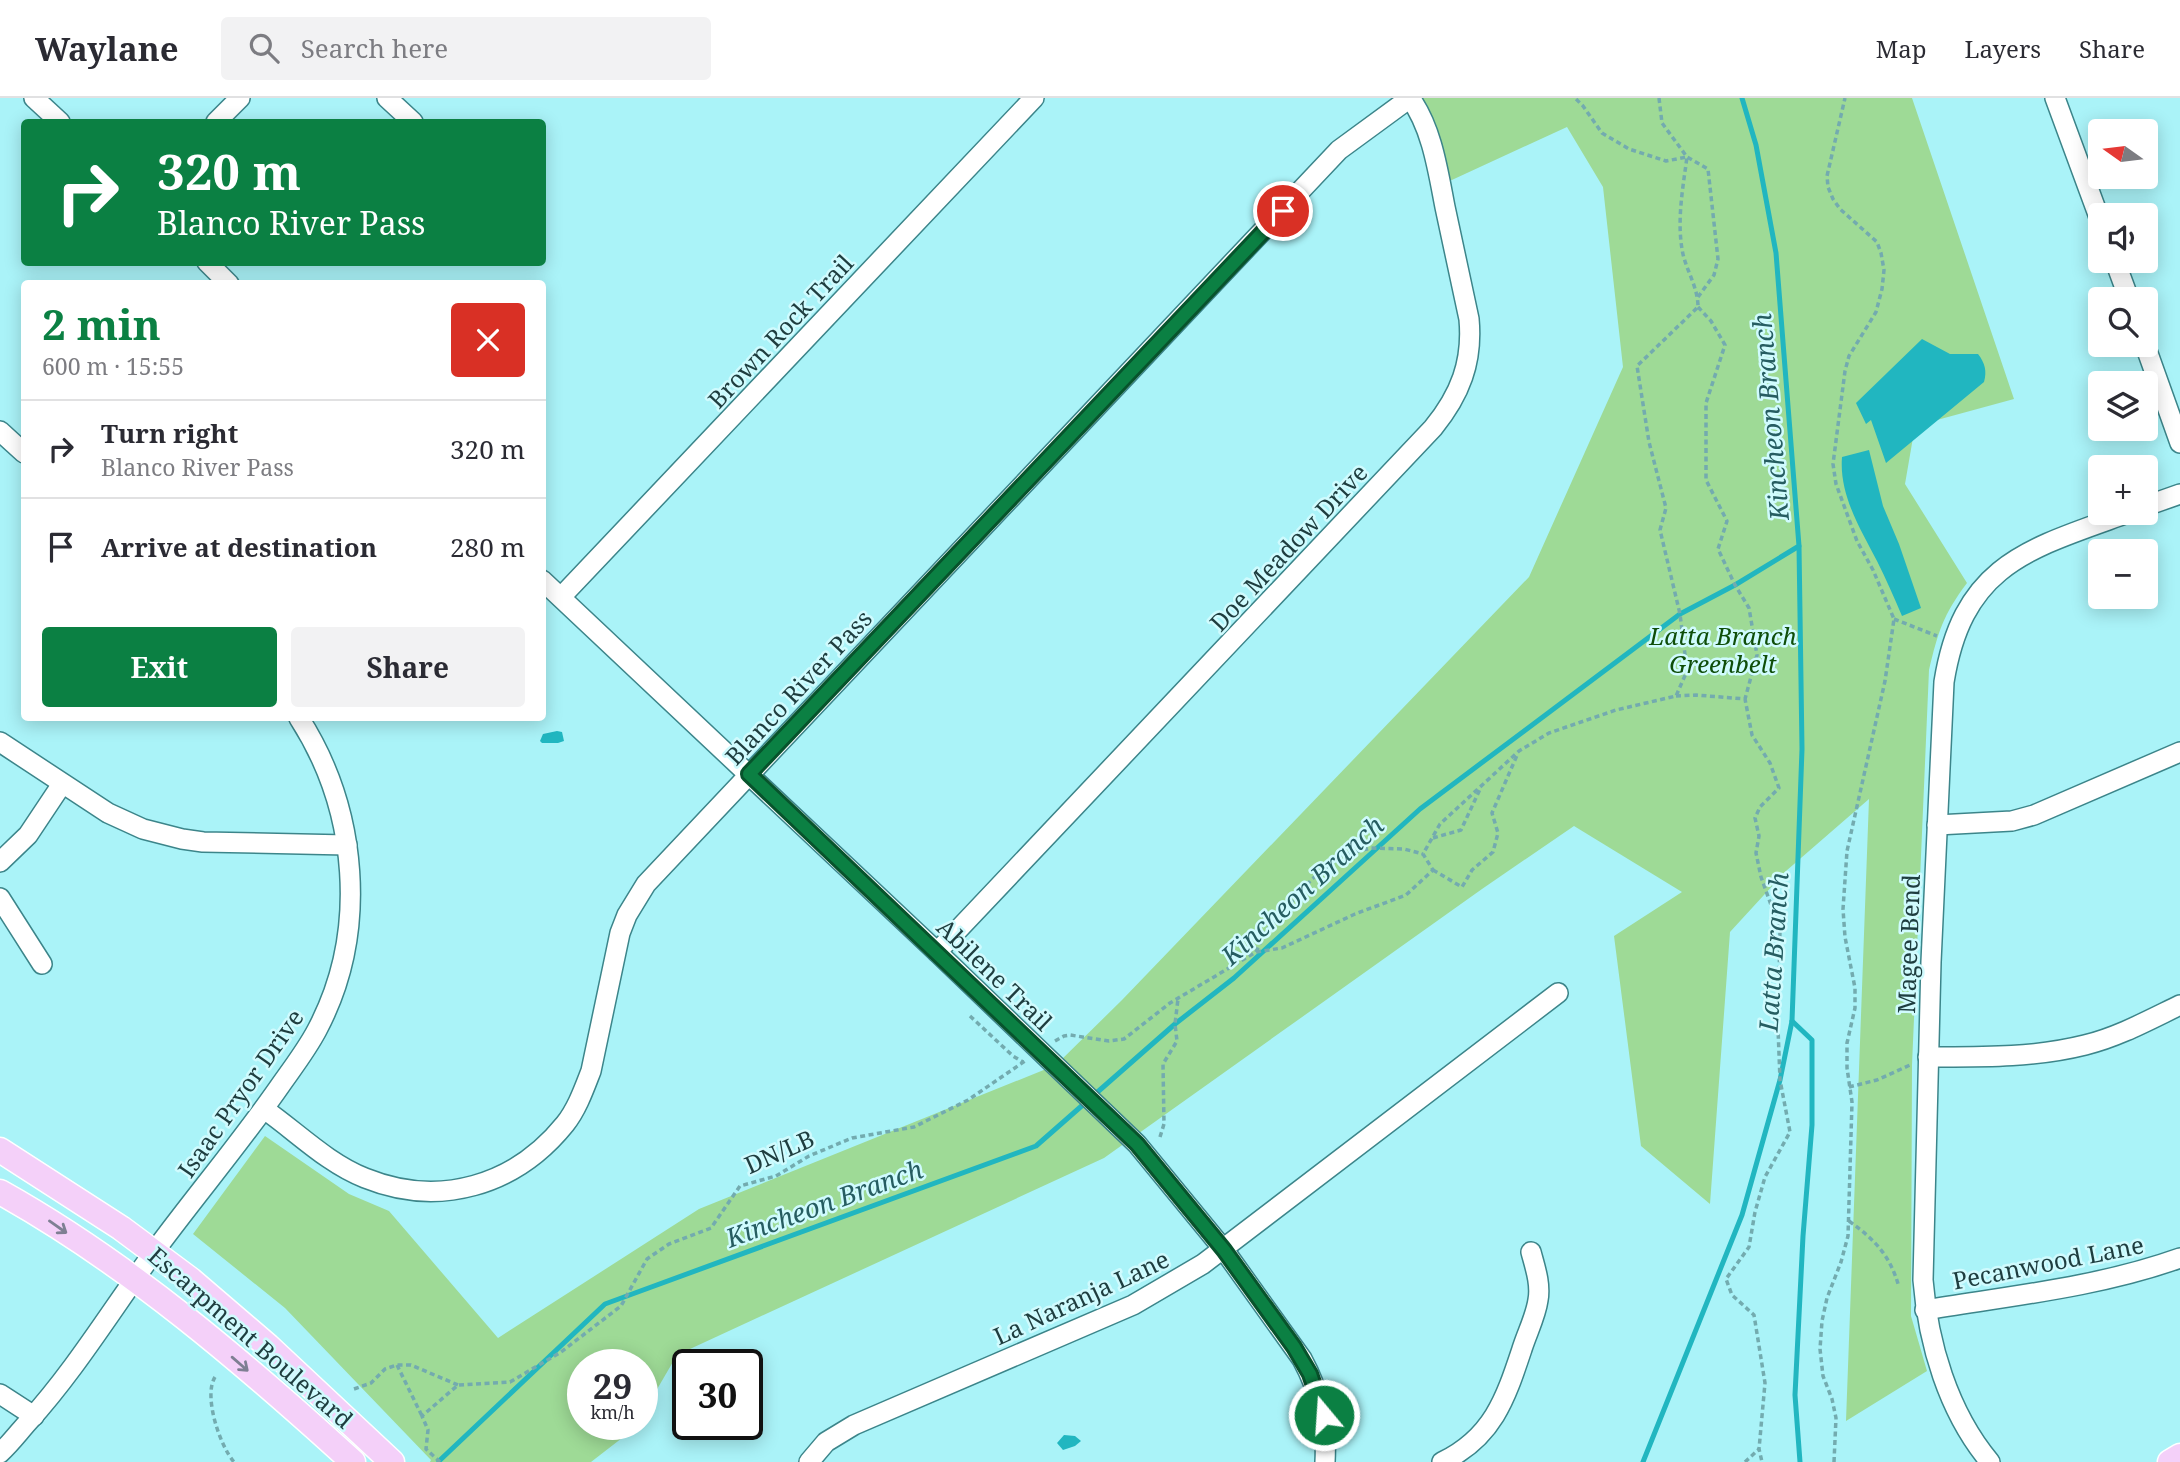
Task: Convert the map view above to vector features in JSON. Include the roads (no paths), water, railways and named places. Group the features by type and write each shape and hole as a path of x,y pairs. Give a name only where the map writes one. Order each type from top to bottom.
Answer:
{"main road":[{"name":"Escarpment Boulevard","path":"0,1150 155,1252 243,1323 392,1462"},
{"name":"Escarpment Boulevard","path":"0,1192 38,1213 164,1300 353,1462"},
{"path":"2170,1462 2180,1456"}],"street":[{"path":"34,98 57,119"},
{"path":"219,119 240,98"},
{"path":"387,98 410,119"},
{"name":"Brown Rock Trail","path":"561,597 1034,98"},
{"name":"Blanco River Pass","path":"264,1109 332,1161 363,1178 384,1185 429,1192 450,1191 487,1182 522,1163 552,1138 566,1122 591,1072 620,933 646,884 1339,150 1410,98"},
{"name":"Doe Meadow Drive","path":"937,952 1424,438 1448,410 1457,394 1468,365 1471,335 1469,319 1427,130 1410,98"},
{"path":"2055,98 2094,203"},
{"path":"211,266 225,280"},
{"path":"2149,357 2180,443"},
{"path":"0,431 21,450"},
{"path":"2158,502 2180,494"},
{"name":"Magee Bend","path":"1990,1462 1969,1432 1954,1403 1933,1348 1925,1310 1922,1258 1928,1057 1944,682 1952,642 1961,621 1973,599 1991,579 2030,550 2096,525"},
{"name":"Abilene Trail","path":"546,584 937,952 1050,1049 1137,1144 1224,1250 1294,1347 1310,1374 1324,1415 1325,1462"},
{"name":"Isaac Pryor Drive","path":"0,1453 80,1359 134,1280 264,1109 306,1048 334,992 348,925 350,870 347,845 335,789 319,751 301,721"},
{"path":"0,742 127,823 158,834 203,842 347,845"},
{"path":"1937,825 1993,823 2034,815 2180,752"},
{"path":"0,862 28,835 62,784"},
{"path":"0,898 42,964"},
{"name":"La Naranja Lane","path":"809,1462 826,1442 854,1425 1133,1305 1191,1272 1224,1250 1558,993"},
{"path":"1928,1057 2041,1054 2087,1044 2133,1027 2180,1005"},
{"path":"1442,1462 1456,1455 1486,1429 1506,1396 1538,1300 1538,1279 1531,1252"},
{"name":"Pecanwood Lane","path":"1925,1310 2102,1279 2141,1271 2180,1258"},
{"path":"0,1394 34,1416"}],"water":[{"path":"1922,339 1950,354 1978,354 1985,367 1984,382 1886,463 1871,420 1866,424 1856,403"},
{"path":"1869,450 1883,506 1921,608 1902,616 1852,511 1844,485 1842,457"},
{"path":"562,732 564,741 540,741 543,734"},
{"path":"1064,1435 1075,1436 1081,1441 1063,1450 1057,1443"}],"waterway":[{"name":"Kincheon Branch","path":"439,1461 605,1304 1036,1146 1175,1024 1234,978 1420,809 1680,614 1735,585 1799,546 1776,253 1756,145 1742,98"},
{"name":"Latta Branch","path":"1643,1462 1742,1215 1780,1080 1792,1021 1802,749 1799,546"},
{"path":"1792,1021 1812,1040 1812,1125 1795,1395 1800,1462"}],"park label":[{"name":"Latta Branch Greenbelt","path":"1723,649"}]}
